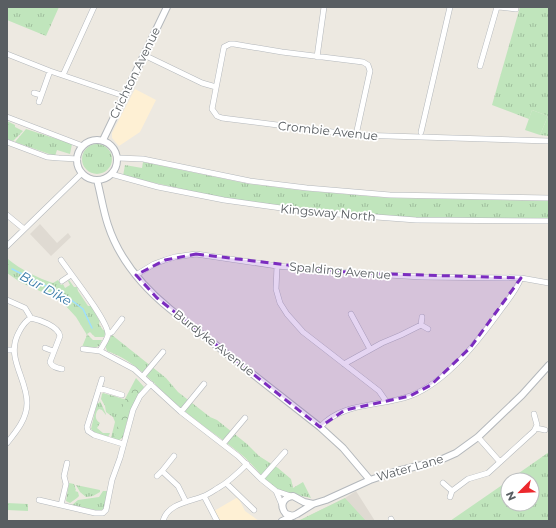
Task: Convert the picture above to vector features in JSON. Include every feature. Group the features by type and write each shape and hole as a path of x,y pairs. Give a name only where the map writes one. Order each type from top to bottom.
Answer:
{"street":[{"path":"63,75 94,7"},
{"name":"Crichton Avenue","path":"103,140 167,7"},
{"path":"317,57 324,7"},
{"path":"421,132 450,7"},
{"path":"480,66 498,7 516,9"},
{"path":"144,55 202,83 216,87 222,51 224,47 230,44 317,57 363,62 368,65 370,71 356,135"},
{"path":"7,54 50,71 124,96"},
{"path":"39,102 50,71"},
{"name":"Crombie Avenue","path":"216,87 212,109 214,113 222,118 356,135 549,142"},
{"path":"34,93 41,95"},
{"path":"7,117 83,146"},
{"path":"103,140 111,144 118,158 115,169 111,174 98,180 91,179 82,173 79,167 78,159 79,152 83,146 90,141 103,140"},
{"path":"7,142 53,158 78,159"},
{"name":"Kingsway North","path":"118,158 143,159 250,181 307,188 390,195 549,198"},
{"path":"7,246 82,173"},
{"name":"Kingsway North","path":"111,174 158,187 224,200 317,212 416,220 549,221"},
{"name":"Burdyke Avenue","path":"98,180 105,214 112,236 123,257 147,288 161,302 320,427 343,448 370,480"},
{"path":"7,216 24,229"},
{"name":"Spalding Avenue","path":"136,275 154,264 165,260 196,254 277,266 354,273 397,276 521,278 549,283"},
{"path":"61,260 94,305 105,325 108,334"},
{"path":"277,266 276,289 280,303 287,314 304,332 379,391 386,401"},
{"path":"62,281 71,275"},
{"path":"320,427 331,417 345,410 410,396 420,392 443,376 470,348 491,323 521,278"},
{"path":"7,300 25,308 31,318 56,328 60,336 50,359 51,364 62,369"},
{"path":"351,314 370,349"},
{"path":"421,325 422,317"},
{"path":"7,443 21,424 28,404 27,395 16,366 14,350 23,324 31,318"},
{"path":"100,351 108,334 112,332 122,319"},
{"path":"344,364 370,349 421,325"},
{"path":"421,325 428,329"},
{"path":"45,348 53,351"},
{"path":"83,349 100,351 122,362 143,376 181,412 238,456 261,479 276,491 312,504"},
{"path":"7,350 14,350"},
{"path":"143,376 163,352"},
{"name":"Water Lane","path":"282,521 312,504 326,500 382,475 447,457 464,448 478,437 522,395 549,365"},
{"path":"102,379 87,427 88,431 94,435 123,444"},
{"path":"39,500 100,514 106,510 112,480 136,402 151,384"},
{"path":"181,412 204,384"},
{"path":"99,388 122,395"},
{"path":"450,497 452,492 468,479 488,473 536,428 537,425 534,414"},
{"path":"223,444 245,418"},
{"path":"536,428 545,430"},
{"path":"478,437 500,462"},
{"path":"261,479 286,452"},
{"path":"158,476 174,456"},
{"path":"61,505 66,484 64,476 67,463"},
{"path":"163,521 171,509 204,496 226,483 247,464"},
{"path":"162,471 178,486 186,502"},
{"path":"226,483 251,509"},
{"path":"443,483 452,492"},
{"path":"276,491 282,507 288,515 296,514 301,506 298,499"},
{"path":"204,496 217,521"},
{"path":"279,521 282,507 286,498 291,496"}],"highlighted area":[{"path":"196,254 354,273 521,278 470,348 431,385 410,396 345,410 320,427 157,298 136,275 165,260"}],"shaded area":[{"path":"135,89 156,100 140,132 119,146 112,138 112,133"},
{"path":"40,224 57,243 68,233 71,237 51,256 30,234"},
{"path":"356,491 375,521 298,521 345,498"},
{"path":"238,497 245,511 259,521 220,521 214,511"}],"green space":[{"path":"7,7 59,7 46,36 7,20"},
{"path":"520,7 549,7 549,136 540,135 548,116 532,110 529,119 492,105"},
{"path":"532,110 548,116 540,135 525,130"},
{"path":"7,121 23,131 13,141 7,139"},
{"path":"26,129 72,144 70,154 57,150 55,156 15,142"},
{"path":"97,144 108,148 112,159 108,170 97,174 86,170 82,159 86,148"},
{"path":"143,162 249,184 298,190 389,198 549,201 549,219 417,218 326,212 219,197 123,176 125,165 142,168"},
{"path":"8,259 41,279 53,283 58,280 65,288 70,285 69,280 74,287 77,287 88,306 91,306 100,320 99,324 103,330 105,330 104,337 95,337 90,332 87,334 93,340 102,340 99,346 94,348 82,347 87,335 76,317 64,304 53,297 20,282 7,273"},
{"path":"112,335 166,378 178,392 210,417 217,420 247,444 259,456 278,468 291,479 293,488 303,482 311,498 279,490 264,478 242,455 182,409 135,367 117,355 107,351 105,345"},
{"path":"136,378 144,387 131,411 126,423 123,437 119,440 114,439 125,399"},
{"path":"103,393 134,402 126,421 123,437 119,440 111,438 115,422 113,417 106,412 105,406 101,399"},
{"path":"100,401 106,415 102,410 99,409 97,411 96,418 100,423 97,428 103,433 110,433 108,437 94,432 91,429 97,403"},
{"path":"549,452 549,521 450,521 500,487 500,512 540,512 540,472 520,472"},
{"path":"69,483 74,484 75,491 78,492 79,496 70,503 66,501"},
{"path":"76,485 100,490 100,492 93,496 86,497 80,492"},
{"path":"103,491 107,491 105,508 100,511 72,505 78,500 99,497"},
{"path":"345,498 366,521 298,521"},
{"path":"7,503 28,504 28,511 7,510"}],"waterway":[{"name":"Bur Dike","path":"12,269 66,296 83,309 92,328"}]}
